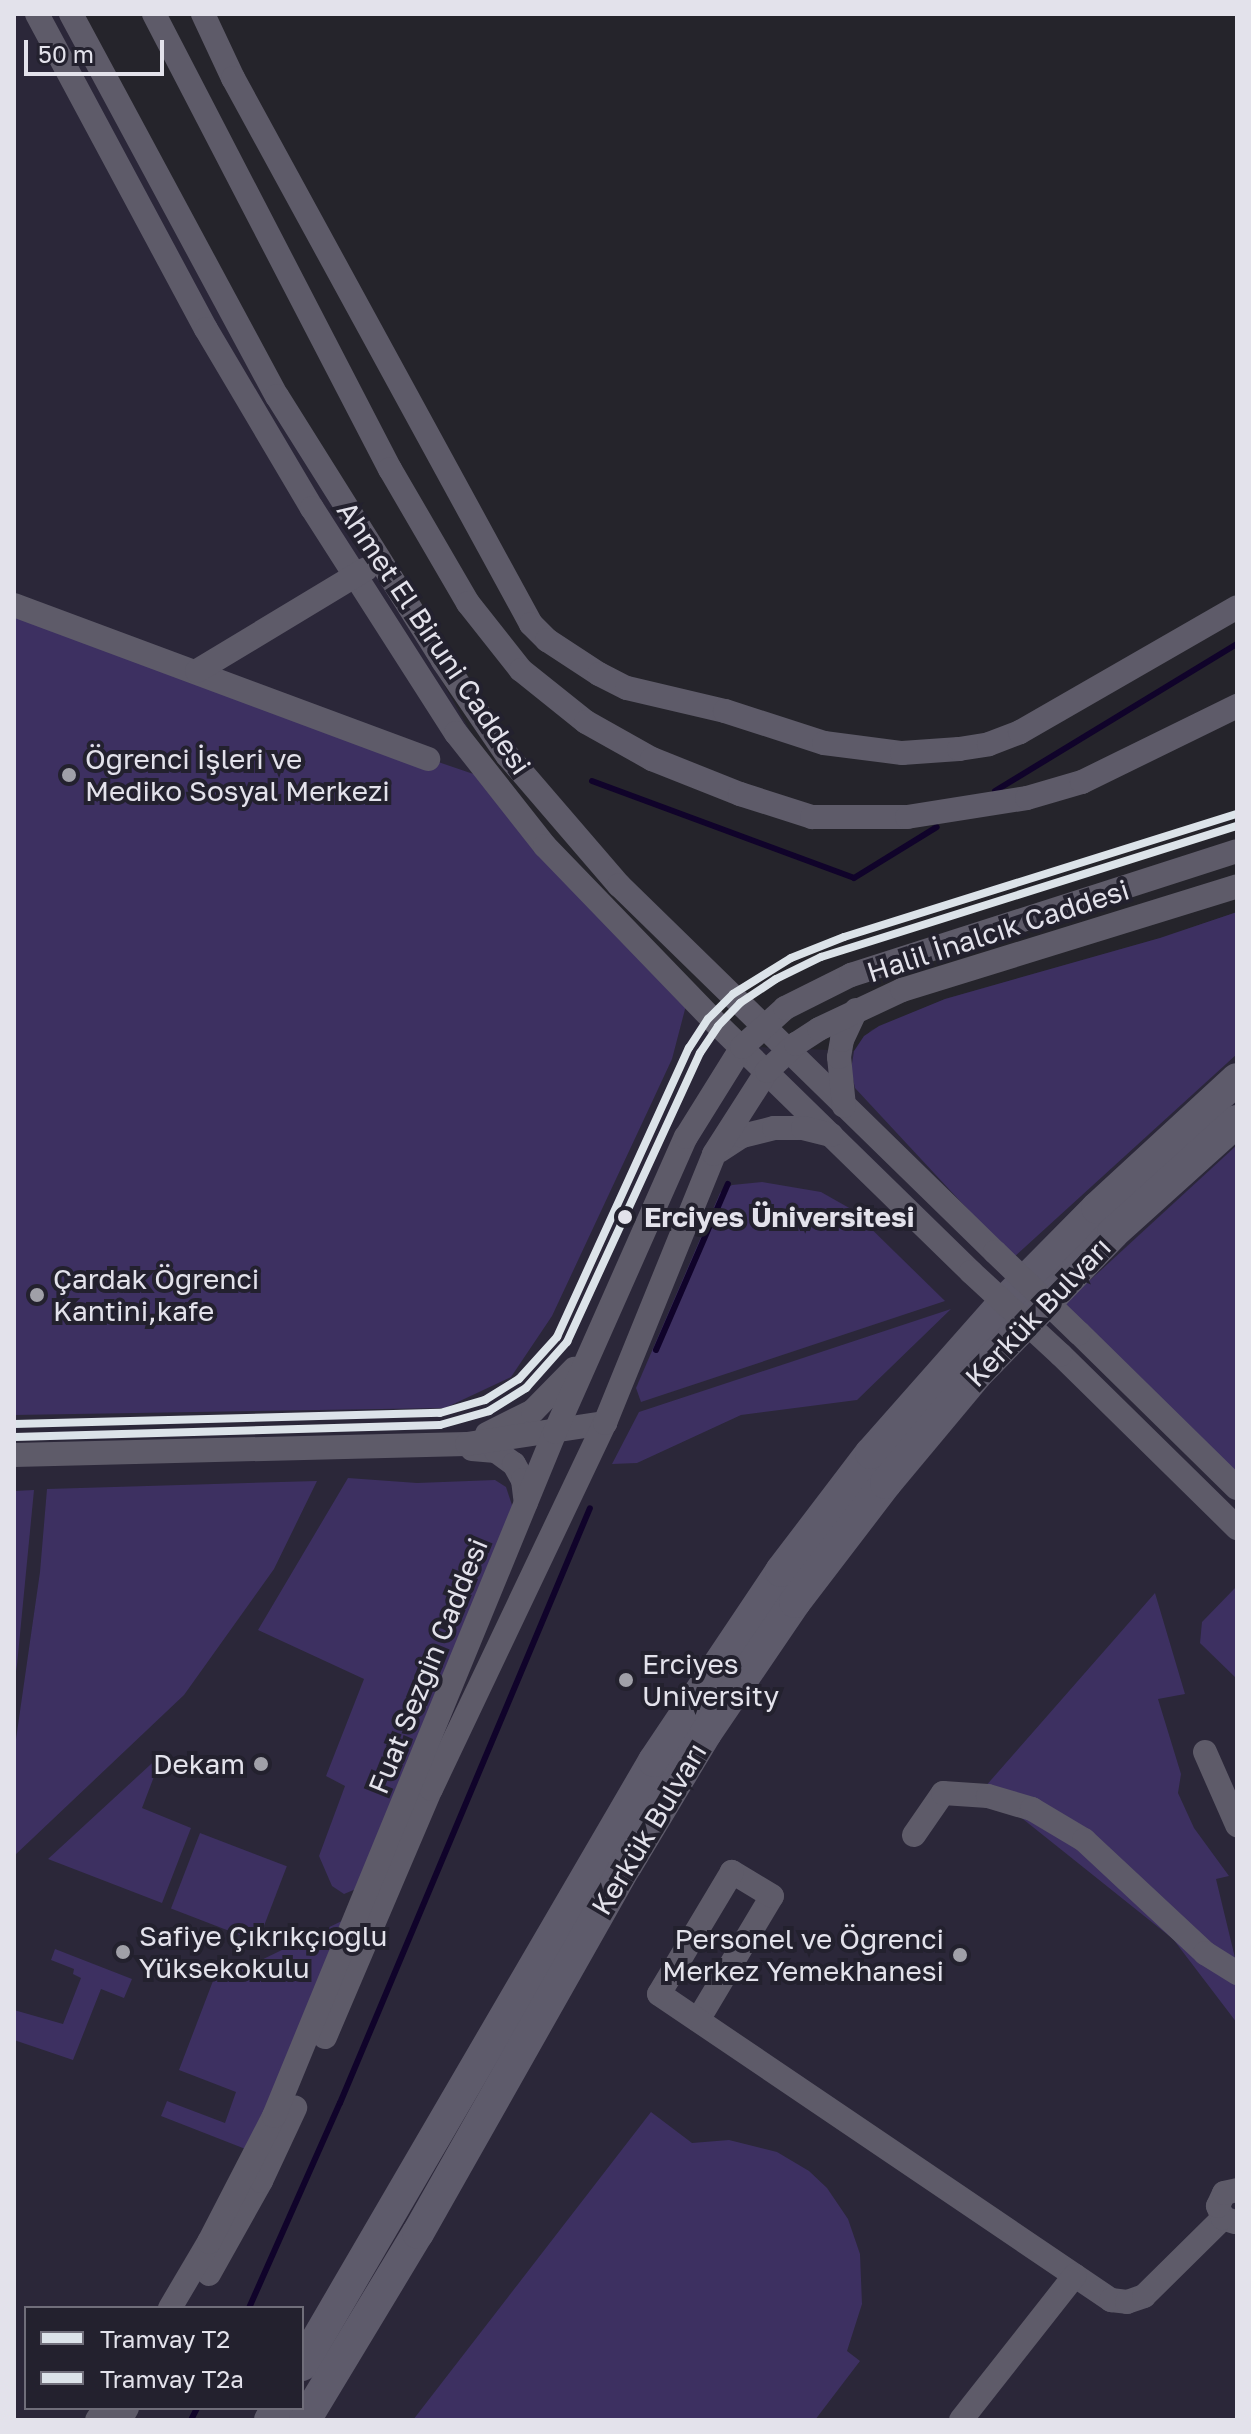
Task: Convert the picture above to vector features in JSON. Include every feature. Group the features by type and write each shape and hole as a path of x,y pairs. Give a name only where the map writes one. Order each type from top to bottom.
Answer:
{"main road":[{"name":"Kerkük Bulvarı","path":"304,2362 646,1774 781,1571 880,1442 1008,1298 1097,1208 1237,1079"},
{"name":"Kerkük Bulvarı","path":"305,2420 418,2233 626,1866 706,1733 795,1602 886,1483 976,1375 1113,1233 1237,1121"}],"street":[{"name":"Ahmet El Biruni Caddesi","path":"37,14 206,329 354,576 456,733 528,826 742,1047 1237,1528"},
{"name":"Ahmet El Biruni Caddesi","path":"71,14 277,396 474,708 543,800 619,885 762,1027 1237,1488"},
{"path":"154,14 382,455 468,603 521,670 586,722 652,759 740,794 812,817 907,817 1027,798 1082,782 1237,706"},
{"path":"203,14 233,78 531,624 547,640 599,674 627,688 725,711 824,743 902,753 959,749 989,744 1020,732 1237,607"},
{"path":"197,671 380,560"},
{"path":"14,605 428,759"},
{"name":"Halil İnalcık Caddesi","path":"742,1047 762,1027 807,996 862,970 1237,851"},
{"name":"Halil İnalcık Caddesi","path":"767,1071 787,1051 856,1010 902,990 1237,886"},
{"path":"844,1106 839,1057 842,1040 856,1010"},
{"name":"Fuat Sezgin Caddesi","path":"171,2306 274,2116 555,1432 686,1137 742,1047"},
{"name":"Fuat Sezgin Caddesi","path":"188,2306 239,2223 282,2137 431,1789 605,1423 714,1154 767,1071"},
{"path":"714,1154 742,1136 774,1128 803,1128 831,1135"},
{"path":"433,1445 491,1433 533,1411 562,1385 595,1342"},
{"path":"14,1455 467,1444 605,1423"},
{"path":"433,1445 496,1451 514,1464 523,1480 526,1503"},
{"path":"1205,1752 1237,1825"},
{"path":"914,1835 943,1793 988,1796 1032,1809 1084,1840 1205,1953 1237,1973"},
{"path":"698,2020 772,1896 732,1872 659,1994 1111,2300 1135,2300 1153,2289 1230,2219 1219,2211 1219,2199 1235,2187"},
{"path":"961,2420 1075,2275"}],"shaded area":[{"name":"Erciyes University","path":"14,14 82,14 265,367 518,816 757,1047 854,1051 871,1030 945,999 1160,938 1237,912 1237,2420 14,2420"},
{"path":"14,607 365,737 491,780 689,994 672,1059 552,1316 511,1377 445,1408 14,1415"},
{"path":"1237,912 1237,1054 1013,1258 855,1088 851,1070 854,1051 864,1036 879,1026 945,999 1160,938"},
{"path":"1237,1145 1237,1478 1062,1306"},
{"path":"762,1182 821,1192 851,1209 945,1301 641,1402 636,1388 720,1193 732,1185"},
{"path":"951,1309 857,1400 741,1415 637,1463 612,1464 639,1412"},
{"path":"348,1478 417,1483 495,1480 506,1487 513,1508 363,1886 344,1894 332,1886 319,1856 345,1786 326,1776 364,1679 258,1630"},
{"path":"317,1481 274,1569 184,1695 14,1856 14,1753 40,1572 47,1489"},
{"path":"34,1490 17,1665 14,1684 14,1491"},
{"path":"1236,1587 1237,1679 1200,1643 1202,1622"},
{"path":"1155,1593 1185,1694 1158,1699 1181,1774 1178,1793 1194,1828 1229,1876 1216,1879 1237,1966 1237,2023 1173,1939 984,1788"},
{"path":"163,1753 142,1808 191,1828 162,1903 48,1859"},
{"path":"200,1833 287,1866 258,1942 171,1909"},
{"path":"348,1918 248,2150 161,2116 167,2101 225,2123 236,2092 179,2070 221,1960 247,1967"},
{"path":"55,1949 132,1979 124,1998 101,1989 73,2060 14,2040 14,2010 63,2024 81,1978 73,1974 74,1969 51,1960"},
{"path":"651,2112 692,2143 729,2140 777,2152 809,2171 827,2188 848,2219 860,2254 862,2304 847,2351 860,2361 815,2420 413,2420"}],"waterway":[{"path":"995,791 1237,644"},
{"path":"592,781 854,878 937,827"},
{"path":"656,1350 728,1184"},
{"path":"250,2306 340,2103 590,1508"},
{"path":"191,2420 196,2410"}],"tram line":[{"name":"T2","path":"14,1424 440,1413 485,1400 519,1379 557,1337 689,1048 708,1019 733,994 791,958 844,937 1237,814"},
{"name":"T2a","path":"14,1437 440,1425 489,1411 526,1388 567,1342 700,1053 718,1026 740,1003 776,979 821,957 1237,826"}],"place":[{"name":"Öğrenci İşleri ve Mediko Sosyal Merkezi","path":"69,775"},
{"name":"Erciyes Üniversitesi","path":"625,1217"},
{"name":"Çardak Öğrenci Kantini,kafe","path":"37,1295"},
{"name":"Erciyes University","path":"626,1680"},
{"name":"Dekam","path":"261,1764"},
{"name":"Safiye Çıkrıkçıoğlu Yüksekokulu","path":"123,1952"},
{"name":"Personel ve Öğrenci Merkez Yemekhanesi","path":"960,1955"}]}
